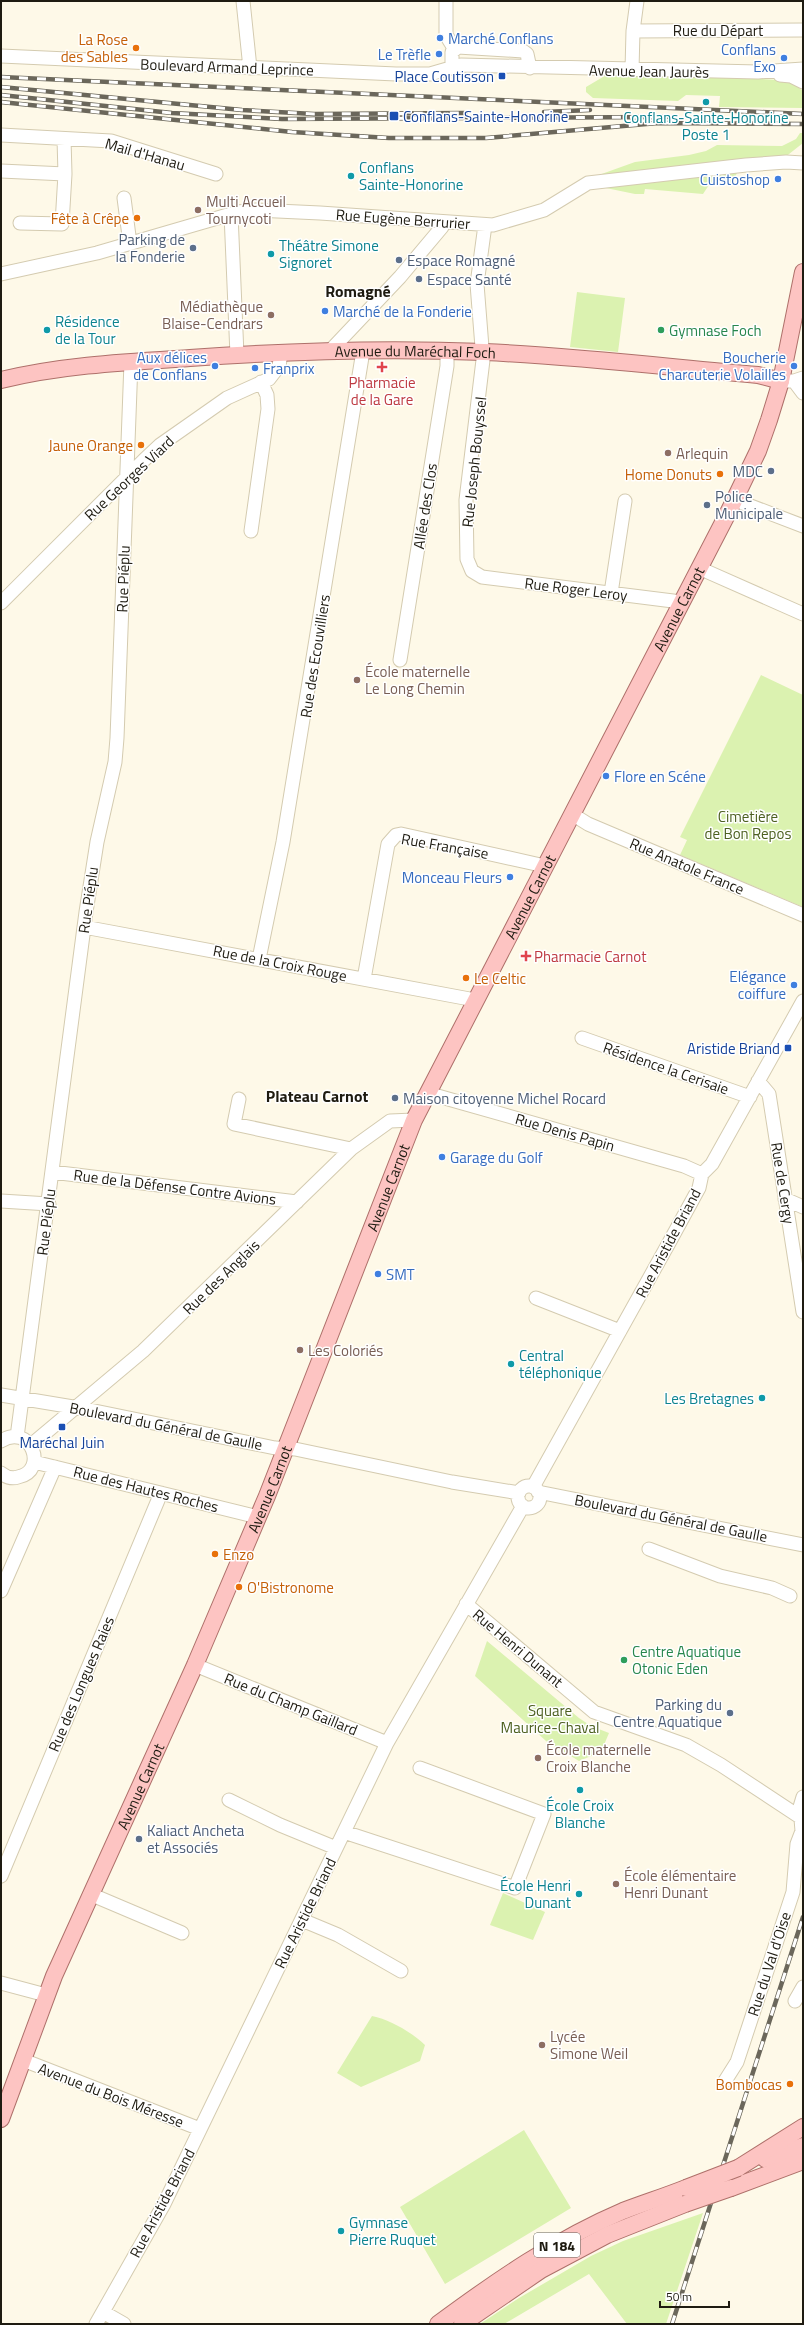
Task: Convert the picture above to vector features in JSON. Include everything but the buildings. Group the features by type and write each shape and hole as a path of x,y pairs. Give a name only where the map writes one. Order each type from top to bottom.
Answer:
{"main road":[{"name":"Avenue Carnot","path":"1,2119 46,1995 90,1894 195,1665 258,1517 414,1120 735,500 793,380 803,272"},
{"name":"Avenue du Maréchal Foch","path":"1,380 47,370 131,362 237,355 363,351 483,352 758,375 793,380"},
{"path":"738,2168 803,2127"},
{"name":"N 184","path":"438,2324 474,2297 574,2235 623,2212 738,2168 803,2146"},
{"name":"N 184","path":"462,2324 541,2270 594,2242 685,2204 803,2161"},
{"path":"731,2188 803,2173"}],"street":[{"path":"243,1 250,68"},
{"path":"446,1 446,35 454,48"},
{"path":"632,70 637,1"},
{"name":"Rue du Départ","path":"634,31 803,30"},
{"path":"452,67 452,52 454,48"},
{"path":"454,48 523,52 527,54 530,68"},
{"name":"Boulevard Armand Leprince","path":"1,56 250,68 430,74 452,67"},
{"name":"Avenue Jean Jaurès","path":"452,67 461,65 530,68 768,72 803,69"},
{"name":"Avenue Jean Jaurès","path":"768,72 791,76 803,82"},
{"name":"Mail d'Hanau","path":"1,135 110,141 216,174"},
{"path":"20,222 62,224 65,174 64,139"},
{"name":"Rue Eugène Berrurier","path":"1,274 97,253 230,214 256,210 485,225 503,223 544,210 588,183 786,162 803,163"},
{"path":"1,171 65,174"},
{"path":"124,198 129,236"},
{"path":"230,214 237,355"},
{"path":"329,352 400,277 442,227 443,222"},
{"name":"Rue Joseph Bouyssel","path":"472,571 467,559 466,500 481,391 483,352 477,284 485,225"},
{"name":"Rue des Ecouvilliers","path":"259,959 286,827 363,351"},
{"name":"Allée des Clos","path":"400,660 447,366 447,352"},
{"name":"Rue Georges Viard","path":"1,603 128,474 160,445 227,398 261,382 276,371 281,353"},
{"name":"Rue Piéplu","path":"17,1437 49,1204 84,927 97,842 115,762 128,474 131,362"},
{"path":"793,380 803,393"},
{"path":"251,531 268,409 267,395 261,382"},
{"path":"735,500 803,526"},
{"path":"611,593 625,501"},
{"path":"699,568 803,614"},
{"name":"Rue Roger Leroy","path":"472,571 482,578 682,602"},
{"name":"Rue Anatole France","path":"572,814 588,824 803,916"},
{"name":"Rue Française","path":"364,979 388,844 396,835 400,834 545,866"},
{"name":"Rue de la Croix Rouge","path":"84,927 475,1000"},
{"name":"Rue Aristide Briand","path":"536,1490 620,1331 699,1188 702,1174 712,1164 803,1001"},
{"name":"Résidence la Cerisaie","path":"582,1038 750,1097"},
{"name":"Rue de Cergy","path":"758,1081 769,1094 803,1312"},
{"name":"Rue Denis Papin","path":"428,1093 684,1166 702,1174"},
{"path":"239,1099 234,1124 351,1148"},
{"name":"Rue des Anglais","path":"31,1445 143,1352 351,1148 390,1121 414,1120"},
{"name":"Rue de la Défense Contre Avions","path":"52,1172 297,1202"},
{"path":"785,1199 803,1207"},
{"path":"1,1201 49,1204"},
{"path":"536,1298 620,1331"},
{"name":"Boulevard du Général de Gaulle","path":"1,1395 75,1407 285,1449 295,1449 452,1482 519,1493"},
{"path":"1,1441 17,1437 31,1445 34,1450 34,1462 32,1468 22,1477 9,1478 1,1473"},
{"name":"Rue des Hautes Roches","path":"34,1462 258,1517"},
{"path":"1,1591 55,1467"},
{"path":"523,1488 536,1490 540,1499 536,1505 530,1508 523,1506 518,1500 519,1493 523,1488"},
{"name":"Boulevard du Général de Gaulle","path":"536,1490 803,1545"},
{"name":"Rue des Longues Raies","path":"1,1876 161,1493"},
{"name":"Rue Aristide Briand","path":"96,2324 161,2209 302,1920 386,1743 523,1506"},
{"path":"650,1549 720,1576 772,1588 790,1596"},
{"name":"Rue Henri Dunant","path":"466,1604 594,1712 686,1745 721,1765 803,1819"},
{"name":"Rue du Champ Gaillard","path":"195,1665 386,1743"},
{"path":"344,1832 515,1888 544,1814 420,1768"},
{"path":"780,1805 802,1798"},
{"path":"802,1798 800,1807 803,1819"},
{"path":"229,1800 280,1825 336,1848"},
{"name":"Rue du Val d'Oise","path":"725,2081 737,2062 793,1892 797,1844 802,1831 803,1819"},
{"path":"90,1894 182,1933"},
{"path":"302,1920 344,1938 401,1971"},
{"path":"1,1983 46,1995"},
{"path":"795,2001 803,1987"},
{"name":"Avenue du Bois Méresse","path":"23,2060 200,2130"},
{"path":"103,2312 124,2324"}],"green space":[{"path":"608,74 700,75 778,80 792,83 803,91 803,108 719,107 720,96 686,95 678,101 593,98 586,92 586,87"},
{"path":"800,133 803,133 803,143 784,158 741,162 733,183 709,185 703,194 645,189 644,194 635,194 601,187 596,176 635,162 689,155 706,151 717,145 782,146 796,139"},
{"path":"577,292 625,298 618,352 570,347"},
{"name":"Cimetière de Bon Repos","path":"761,675 803,695 803,907 680,855 687,840 680,837"},
{"name":"Square Maurice-Chaval","path":"487,1641 579,1718 591,1726 609,1733 601,1752 579,1761 546,1741 475,1676"},
{"path":"503,1893 545,1912 533,1940 490,1925"},
{"path":"372,2016 386,2020 400,2027 425,2045 420,2061 361,2087 337,2073"},
{"path":"524,2130 571,2208 445,2284 400,2207"},
{"path":"703,2213 666,2324 627,2324 589,2274 504,2324 480,2324 519,2298 591,2256 623,2241"}],"railway":[{"path":"1,77 803,114"},
{"path":"1,87 242,110 314,114 466,113"},
{"path":"1,95 172,113 282,119 667,117"},
{"path":"1,102 292,132 389,138 486,138 658,123 803,124"},
{"path":"544,112 590,110"},
{"path":"672,2324 803,1917"}],"place":[{"name":"Marché Conflans","path":"440,38"},
{"name":"La Rose des Sables","path":"136,48"},
{"name":"Le Trèfle","path":"439,54"},
{"name":"Conflans Exo","path":"784,58"},
{"name":"Place Coutisson","path":"502,76"},
{"name":"Conflans-Sainte-Honorine Poste 1","path":"706,102"},
{"name":"Conflans-Sainte-Honorine","path":"394,116"},
{"name":"Conflans Sainte-Honorine","path":"351,176"},
{"name":"Cuistoshop","path":"778,179"},
{"name":"Multi Accueil Tournycoti","path":"198,210"},
{"name":"Fête à Crêpe","path":"137,218"},
{"name":"Parking de la Fonderie","path":"193,248"},
{"name":"Théâtre Simone Signoret","path":"271,254"},
{"name":"Espace Romagné","path":"399,260"},
{"name":"Espace Santé","path":"419,279"},
{"name":"Marché de la Fonderie","path":"325,311"},
{"name":"Médiathèque Blaise-Cendrars","path":"271,315"},
{"name":"Résidence de la Tour","path":"47,330"},
{"name":"Gymnase Foch","path":"661,330"},
{"name":"Aux délices de Conflans","path":"215,366"},
{"name":"Boucherie Charcuterie Volailles","path":"794,366"},
{"name":"Pharmacie de la Gare","path":"382,367"},
{"name":"Franprix","path":"255,368"},
{"name":"Jaune Orange","path":"141,445"},
{"name":"Arlequin","path":"668,453"},
{"name":"MDC","path":"771,471"},
{"name":"Home Donuts","path":"720,474"},
{"name":"Police Municipale","path":"707,505"},
{"name":"École maternelle Le Long Chemin","path":"357,680"},
{"name":"Flore en Scéne","path":"606,776"},
{"name":"Monceau Fleurs","path":"510,877"},
{"name":"Pharmacie Carnot","path":"526,956"},
{"name":"Le Celtic","path":"466,978"},
{"name":"Elégance coiffure","path":"794,985"},
{"name":"Aristide Briand","path":"788,1048"},
{"name":"Maison citoyenne Michel Rocard","path":"395,1098"},
{"name":"Garage du Golf","path":"442,1157"},
{"name":"SMT","path":"378,1274"},
{"name":"Les Coloriés","path":"300,1350"},
{"name":"Central téléphonique","path":"511,1364"},
{"name":"Les Bretagnes","path":"762,1398"},
{"name":"Maréchal Juin","path":"62,1427"},
{"name":"Enzo","path":"215,1554"},
{"name":"O'Bistronome","path":"239,1587"},
{"name":"Centre Aquatique Otonic Eden","path":"624,1660"},
{"name":"Parking du Centre Aquatique","path":"730,1713"},
{"name":"École maternelle Croix Blanche","path":"538,1758"},
{"name":"École Croix Blanche","path":"580,1790"},
{"name":"Kaliact Ancheta et Associés","path":"139,1839"},
{"name":"École élémentaire Henri Dunant","path":"616,1884"},
{"name":"École Henri Dunant","path":"579,1894"},
{"name":"Lycée Simone Weil","path":"542,2045"},
{"name":"Bombocas","path":"790,2084"},
{"name":"Gymnase Pierre Ruquet","path":"341,2231"}],"district":[{"name":"Romagné","path":"358,291"},
{"name":"Plateau Carnot","path":"317,1096"}]}
